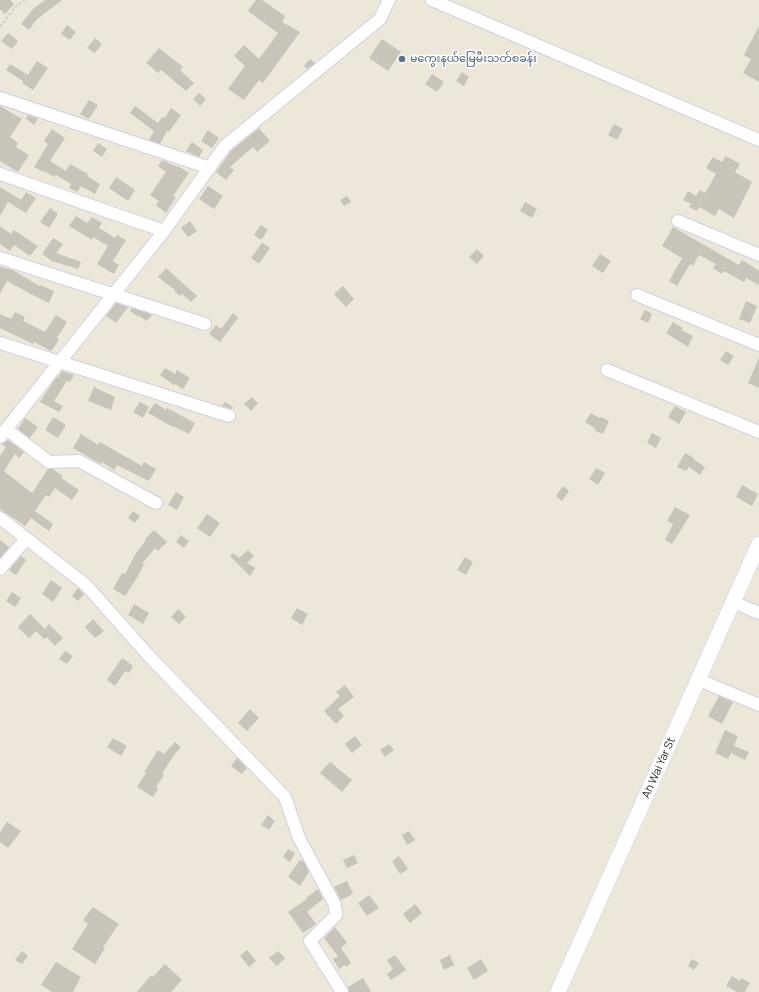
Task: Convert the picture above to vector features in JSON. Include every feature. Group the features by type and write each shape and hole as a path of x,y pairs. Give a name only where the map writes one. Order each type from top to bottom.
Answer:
{"street":[{"path":"156,503 79,461 49,462 3,433 164,231 226,146 380,19 389,0"},
{"path":"432,0 759,140"},
{"path":"0,98 210,168"},
{"path":"0,174 164,231"},
{"path":"678,221 759,255"},
{"path":"0,258 204,324"},
{"path":"637,295 759,345"},
{"path":"0,343 229,416"},
{"path":"607,370 759,432"},
{"path":"0,518 86,585 148,655 285,797 299,838 335,905 336,915 310,940 342,992"},
{"path":"0,569 26,539"},
{"name":"Ah Wai Yar St","path":"558,992 759,544"},
{"path":"733,602 759,613"},
{"path":"699,680 759,705"}],"path":[{"path":"0,27 16,6 25,0"}],"building":[{"path":"0,0 10,0 14,4 5,14 0,9"},
{"path":"45,0 62,0 36,20 29,30 21,24 33,9"},
{"path":"256,0 262,0 285,16 282,22 300,32 263,83 259,80 244,100 228,89 245,66 234,56 244,45 259,59 278,33 248,11"},
{"path":"67,25 76,32 70,40 61,34"},
{"path":"759,26 759,82 743,73 751,59 744,55"},
{"path":"8,33 18,41 12,49 1,41"},
{"path":"95,38 102,44 95,53 87,48"},
{"path":"382,39 401,52 388,71 369,58"},
{"path":"159,48 183,67 180,70 194,83 186,91 161,70 158,73 146,63"},
{"path":"310,59 315,63 307,69 304,66"},
{"path":"37,61 48,68 33,90 22,83 23,81 6,70 10,64 28,75"},
{"path":"462,72 469,77 464,86 456,81"},
{"path":"432,74 444,82 437,92 425,84"},
{"path":"199,93 206,99 200,106 193,99"},
{"path":"89,100 98,105 89,119 80,114"},
{"path":"0,106 22,119 10,137 18,143 16,147 29,155 18,172 0,161"},
{"path":"135,106 158,123 162,117 165,118 171,108 181,115 169,132 167,131 160,144 149,140 154,131 130,113"},
{"path":"28,115 38,119 34,125 26,119"},
{"path":"614,124 623,129 617,140 608,135"},
{"path":"259,128 270,141 257,152 253,147 230,167 234,170 226,180 216,172 231,151"},
{"path":"52,129 65,138 50,161 66,171 70,164 88,174 87,176 100,184 95,194 81,186 77,192 69,188 71,184 56,175 54,177 34,167 48,144 44,141"},
{"path":"208,130 219,138 212,148 201,141"},
{"path":"192,142 203,150 199,157 186,151"},
{"path":"98,143 107,149 102,157 93,151"},
{"path":"726,156 740,164 735,172 752,182 734,218 719,209 715,216 699,207 697,211 689,207 691,204 683,200 688,191 696,196 700,190 705,193 716,174 706,168 713,157 722,162"},
{"path":"162,160 177,167 178,166 189,173 173,196 176,197 166,213 156,205 159,201 150,195 166,172 158,166"},
{"path":"116,177 135,190 128,201 109,188"},
{"path":"208,186 223,196 214,209 199,199"},
{"path":"0,187 21,200 26,192 36,198 26,213 8,202 0,216"},
{"path":"347,196 351,202 344,206 340,200"},
{"path":"525,202 537,209 532,218 520,211"},
{"path":"50,208 58,214 49,228 40,222"},
{"path":"76,216 87,223 92,217 102,223 99,228 115,238 117,235 126,240 113,261 119,265 114,274 97,264 108,246 93,237 92,240 69,226"},
{"path":"190,221 197,231 188,237 181,228"},
{"path":"261,225 268,230 261,240 254,235"},
{"path":"0,226 11,234 14,230 38,246 30,256 14,245 10,251 0,244"},
{"path":"673,227 739,265 742,260 759,271 759,285 746,278 744,282 724,271 722,274 713,268 716,264 699,255 693,266 690,264 677,286 669,281 682,258 662,246"},
{"path":"53,238 63,244 56,253 81,262 78,269 52,261 42,254"},
{"path":"262,243 270,248 259,264 251,258"},
{"path":"477,249 484,256 477,264 469,257"},
{"path":"600,254 611,261 603,273 592,266"},
{"path":"0,267 13,270 39,286 40,285 54,291 49,303 7,281 0,294"},
{"path":"166,268 197,296 191,302 182,294 180,296 174,291 175,290 158,277"},
{"path":"343,286 354,299 346,307 334,294"},
{"path":"746,301 757,306 750,323 739,319"},
{"path":"116,303 128,307 116,323 106,316"},
{"path":"132,308 152,315 147,321 130,311"},
{"path":"645,310 652,314 648,323 640,319"},
{"path":"15,312 25,317 23,321 45,332 56,315 67,322 57,338 59,340 51,351 34,342 33,344 0,328 0,314 11,319"},
{"path":"233,313 238,318 220,342 209,334 216,325 221,329"},
{"path":"673,322 683,328 681,330 693,336 688,347 666,333"},
{"path":"726,351 734,356 728,365 720,360"},
{"path":"759,358 759,388 748,383"},
{"path":"165,368 175,374 177,370 190,378 183,389 175,384 174,385 160,375"},
{"path":"62,371 74,375 70,382 67,381 54,401 63,406 59,412 40,402"},
{"path":"94,387 115,397 111,410 88,401"},
{"path":"252,397 258,403 251,411 244,404"},
{"path":"140,402 149,407 143,418 133,412"},
{"path":"225,402 233,407 232,409 222,406"},
{"path":"155,403 166,410 167,408 195,423 189,434 148,413"},
{"path":"675,406 686,412 679,424 668,417"},
{"path":"591,413 609,421 603,434 595,431 596,429 585,422"},
{"path":"53,417 66,425 58,438 45,430"},
{"path":"25,418 38,427 30,438 18,429"},
{"path":"652,433 661,438 656,448 647,443"},
{"path":"81,434 98,445 100,442 142,466 144,462 156,469 149,481 117,465 114,470 102,462 101,464 73,448"},
{"path":"8,440 24,452 19,458 15,454 4,471 32,493 48,469 53,469 63,476 61,478 79,490 72,500 55,488 49,497 46,495 35,511 53,524 49,531 31,518 25,526 0,509 0,456 6,447 2,444"},
{"path":"685,453 705,467 700,475 689,467 686,471 677,467"},
{"path":"596,468 605,473 598,485 589,479"},
{"path":"742,485 758,494 752,506 736,497"},
{"path":"563,486 569,491 562,501 556,496"},
{"path":"176,492 184,497 177,510 168,505"},
{"path":"675,507 690,515 672,544 665,540 673,524 667,521"},
{"path":"133,511 140,516 135,523 128,518"},
{"path":"207,514 220,523 210,537 197,528"},
{"path":"154,530 167,542 158,551 155,548 142,564 144,565 125,596 113,589 122,573 125,574 136,553 146,540 145,539"},
{"path":"181,535 189,541 184,548 176,542"},
{"path":"0,540 9,547 0,558"},
{"path":"248,550 254,556 247,563 255,568 250,576 230,556 233,553 239,558"},
{"path":"21,556 26,560 16,575 9,570"},
{"path":"465,557 473,562 466,575 457,570"},
{"path":"51,580 62,588 53,602 42,594"},
{"path":"78,588 84,594 78,601 72,596"},
{"path":"12,592 21,598 15,607 6,601"},
{"path":"134,604 149,613 143,624 128,615"},
{"path":"297,608 308,614 302,625 291,618"},
{"path":"178,609 186,617 179,624 171,617"},
{"path":"30,614 45,629 49,624 63,638 55,646 47,637 44,639 36,631 29,638 18,627"},
{"path":"93,619 104,631 95,638 85,627"},
{"path":"65,651 73,656 67,664 59,659"},
{"path":"122,658 133,666 129,673 125,671 115,686 107,680"},
{"path":"345,685 354,697 338,709 344,716 336,724 324,711 340,696 336,692"},
{"path":"719,696 733,702 722,724 708,716"},
{"path":"250,709 259,718 247,731 238,723"},
{"path":"725,730 738,736 734,746 749,752 745,760 731,753 728,759 715,753"},
{"path":"355,736 362,745 352,753 345,744"},
{"path":"113,738 127,746 121,756 107,747"},
{"path":"175,742 181,747 162,774 164,775 156,787 158,789 153,797 137,787 146,773 144,772 158,750 164,754"},
{"path":"389,744 394,750 385,757 380,750"},
{"path":"237,758 247,768 242,774 231,766"},
{"path":"330,762 352,780 342,792 320,773"},
{"path":"268,815 275,821 269,830 261,825"},
{"path":"7,822 21,831 8,848 0,842 0,832"},
{"path":"409,831 415,840 407,845 402,835"},
{"path":"288,849 295,853 290,862 283,857"},
{"path":"354,855 358,863 347,868 343,860"},
{"path":"399,856 408,869 400,874 392,861"},
{"path":"300,860 304,862 309,872 300,886 288,877"},
{"path":"347,881 353,894 341,900 334,887"},
{"path":"318,889 323,899 307,912 316,924 303,933 288,912 307,899 306,898"},
{"path":"369,895 379,908 367,916 358,903"},
{"path":"415,904 422,913 410,923 403,914"},
{"path":"93,907 119,924 103,947 105,948 95,964 72,949 88,924 83,920"},
{"path":"335,927 347,943 341,948 351,963 346,967 345,965 339,969 333,959 338,956 324,938"},
{"path":"247,950 256,961 249,967 240,956"},
{"path":"22,951 28,956 22,964 15,960"},
{"path":"278,951 285,958 277,966 269,958"},
{"path":"395,955 406,970 391,980 387,974 393,969 387,960"},
{"path":"450,955 454,965 444,970 440,960"},
{"path":"481,959 488,971 474,980 467,968"},
{"path":"692,959 699,963 694,970 688,966"},
{"path":"56,962 81,977 73,992 52,992 41,985"},
{"path":"165,964 182,980 171,992 137,992 151,975 153,977"},
{"path":"732,976 740,981 741,978 750,983 745,992 737,992 726,986"},
{"path":"363,978 371,992 349,992 348,987"}],"place":[{"name":"မကွေးနယ်မြေမီးသတ်စခန်း","path":"402,59"}]}
